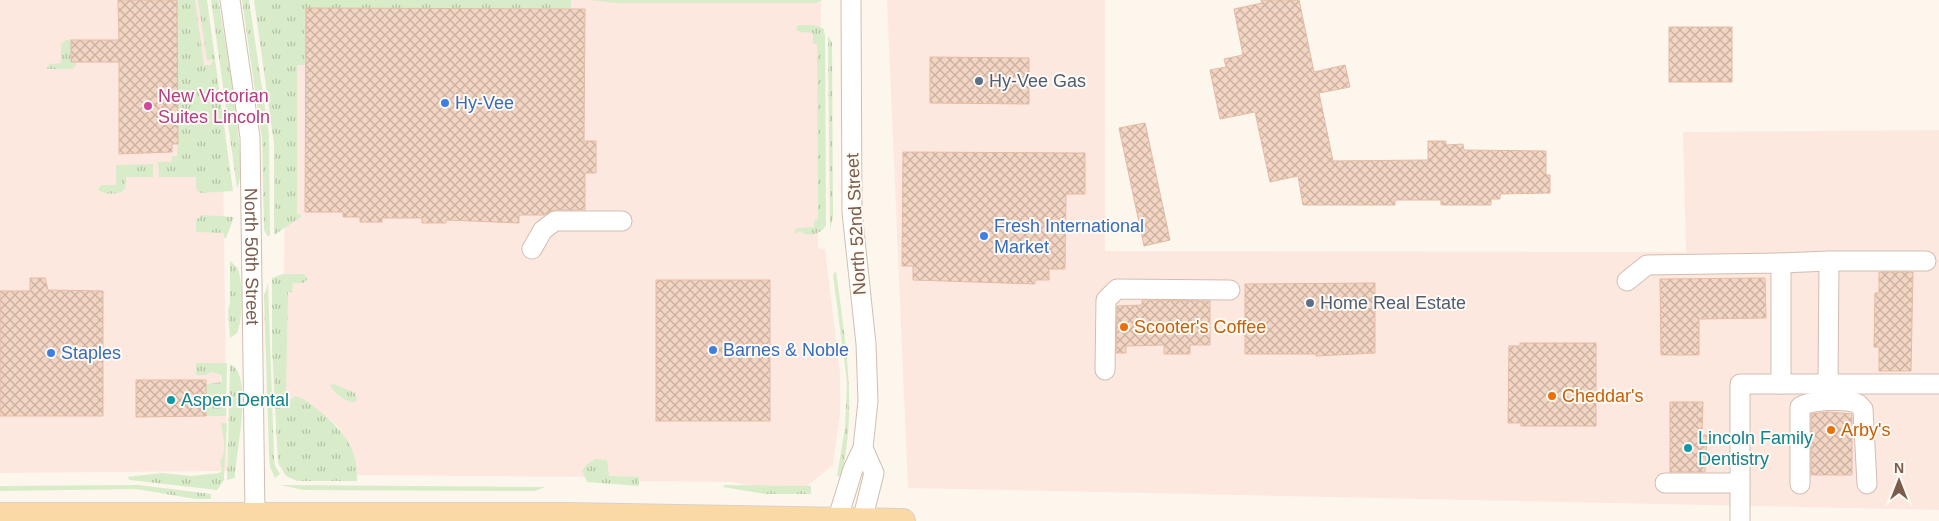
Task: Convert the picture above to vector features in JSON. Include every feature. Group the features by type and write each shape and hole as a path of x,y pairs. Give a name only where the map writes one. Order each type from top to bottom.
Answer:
{"main road":[{"path":"0,515 252,518 486,515 902,521"},
{"path":"456,521 486,515"}],"street":[{"name":"North 50th Street","path":"230,0 250,137 252,518"},
{"name":"North 52nd Street","path":"837,520 852,469 863,448 868,381 852,212 851,0"},
{"path":"532,249 543,230 555,221 622,221"},
{"path":"1828,384 1830,261"},
{"path":"1627,281 1646,265 1926,261"},
{"path":"1781,264 1781,384"},
{"path":"1105,370 1106,300 1117,289 1230,290"},
{"path":"1740,521 1740,384 1939,384"},
{"path":"1800,484 1800,406 1810,402 1850,402 1858,404 1863,409 1865,417 1866,484"},
{"name":"North 52nd Street","path":"862,520 874,473 863,448"},
{"path":"1665,483 1740,483"}],"shaded area":[{"path":"0,0 203,0 223,156 227,471 0,473"},
{"path":"261,0 821,0 818,248 825,249 840,373 840,414 833,465 801,491 762,488 732,482 615,481 596,477 356,475 340,429 332,421 324,415 283,404 285,151"},
{"path":"887,0 1105,0 1105,251 1686,252 1683,132 1939,130 1939,510 908,488"}],"green space":[{"path":"177,0 195,0 204,65 211,65 212,60 207,60 198,0 207,0 233,191 200,193 196,189 196,177 159,177 158,162 172,162 172,156 177,156"},
{"path":"211,0 218,0 219,4 234,100 240,156 240,177 237,188"},
{"path":"242,0 249,0 269,135 270,235 268,237 264,230 262,139"},
{"path":"254,0 571,0 571,8 306,8 305,65 297,65 297,214 301,215 301,217 274,235 274,144"},
{"path":"589,0 823,0 816,3 617,3"},
{"path":"798,25 815,25 824,29 825,37 826,226 817,233 810,235 800,231 795,234 795,230 798,228 814,227 814,221 818,219 817,44 813,44 813,33 796,30"},
{"path":"828,36 832,43 833,217 830,230"},
{"path":"74,39 77,43 76,66 72,69 47,69 49,64 61,63 61,44 66,40"},
{"path":"153,164 153,177 126,177 125,189 112,194 98,190 101,185 116,185 116,165"},
{"path":"202,215 234,217 226,238 224,238 224,233 196,232 196,220"},
{"path":"230,261 237,267 240,275 242,301 239,327 237,333 230,338 228,310 230,303"},
{"path":"836,271 846,348 849,400 849,425 841,477 837,476 845,428 847,382 833,275"},
{"path":"283,274 304,274 308,279 303,283 293,283 292,292 288,292 286,396 290,400 295,396 306,401 329,419 343,434 355,460 357,481 297,481 286,476 278,463 272,348 272,278"},
{"path":"268,283 274,456 275,466 280,474 275,478 270,467 269,455 264,297"},
{"path":"196,363 227,363 226,416 206,416 206,384 222,382 222,375 212,372 206,375 196,375"},
{"path":"230,364 237,371 243,399 235,478 227,480"},
{"path":"334,384 355,393 357,400 352,402 341,397 330,385"},
{"path":"221,423 227,423 224,480 217,490 130,480 127,477 162,473 191,476 219,473 222,471 220,461 224,452"},
{"path":"595,459 607,460 609,476 639,477 639,486 587,482 582,471 587,464"},
{"path":"138,485 211,494 211,499 196,499 136,489 0,491 0,486"},
{"path":"281,485 545,487 535,491 303,490"},
{"path":"724,485 811,486 811,494 765,494 723,487"}],"building":[{"name":"New Victorian Suites Lincoln","path":"118,0 177,0 178,144 172,144 172,152 119,154 119,62 71,62 71,40 119,40"},
{"path":"1261,0 1299,0 1314,72 1345,65 1350,87 1319,93 1333,161 1428,160 1428,141 1446,141 1446,145 1463,144 1464,150 1546,151 1546,175 1550,175 1550,193 1500,194 1500,199 1491,199 1491,205 1441,205 1441,200 1395,200 1395,205 1303,205 1298,176 1270,182 1255,112 1220,119 1210,70 1226,67 1224,59 1243,55 1234,9 1262,3"},
{"name":"Hy-Vee","path":"306,8 585,9 584,141 596,141 596,173 585,173 585,210 555,210 544,215 519,215 519,223 446,220 446,223 422,223 422,218 382,218 382,222 360,222 360,217 343,217 343,212 305,212"},
{"path":"1669,27 1732,27 1732,82 1669,82"},
{"name":"Hy-Vee Gas","path":"930,57 1029,58 1029,104 930,103"},
{"path":"1145,123 1170,240 1144,246 1119,128"},
{"name":"Fresh International Market","path":"903,152 1085,153 1085,194 1066,194 1065,269 1049,269 1049,280 1035,280 1035,284 913,280 913,266 902,266"},
{"path":"1879,272 1913,272 1911,371 1879,371 1879,347 1874,347 1875,293 1879,293"},
{"name":"Staples","path":"30,278 45,278 48,290 103,291 103,416 0,416 0,291 30,291"},
{"path":"1765,278 1766,318 1699,319 1699,355 1661,355 1660,279"},
{"name":"Barnes & Noble","path":"656,280 770,280 770,421 656,421"},
{"name":"Home Real Estate","path":"1375,283 1375,353 1316,356 1316,354 1245,354 1245,284"},
{"path":"1142,300 1210,301 1210,345 1190,345 1190,354 1164,354 1164,345 1126,346 1126,353 1116,353 1117,306 1142,305"},
{"name":"Cheddar's","path":"1520,343 1596,343 1596,426 1521,426 1521,423 1508,423 1509,346 1520,346"},
{"name":"Aspen Dental","path":"136,380 206,380 206,416 136,417"},
{"name":"Lincoln Family Dentistry","path":"1670,402 1703,402 1702,435 1707,435 1705,472 1670,472"},
{"name":"Arby's","path":"1828,412 1852,414 1852,475 1811,475 1811,414"}],"place":[{"name":"Hy-Vee Gas","path":"979,81"},
{"name":"Hy-Vee","path":"445,103"},
{"name":"New Victorian Suites Lincoln","path":"148,106"},
{"name":"Fresh International Market","path":"984,236"},
{"name":"Home Real Estate","path":"1310,303"},
{"name":"Scooter's Coffee","path":"1124,327"},
{"name":"Barnes & Noble","path":"713,350"},
{"name":"Staples","path":"51,353"},
{"name":"Cheddar's","path":"1552,396"},
{"name":"Aspen Dental","path":"171,400"},
{"name":"Arby's","path":"1831,430"},
{"name":"Lincoln Family Dentistry","path":"1688,448"}]}
